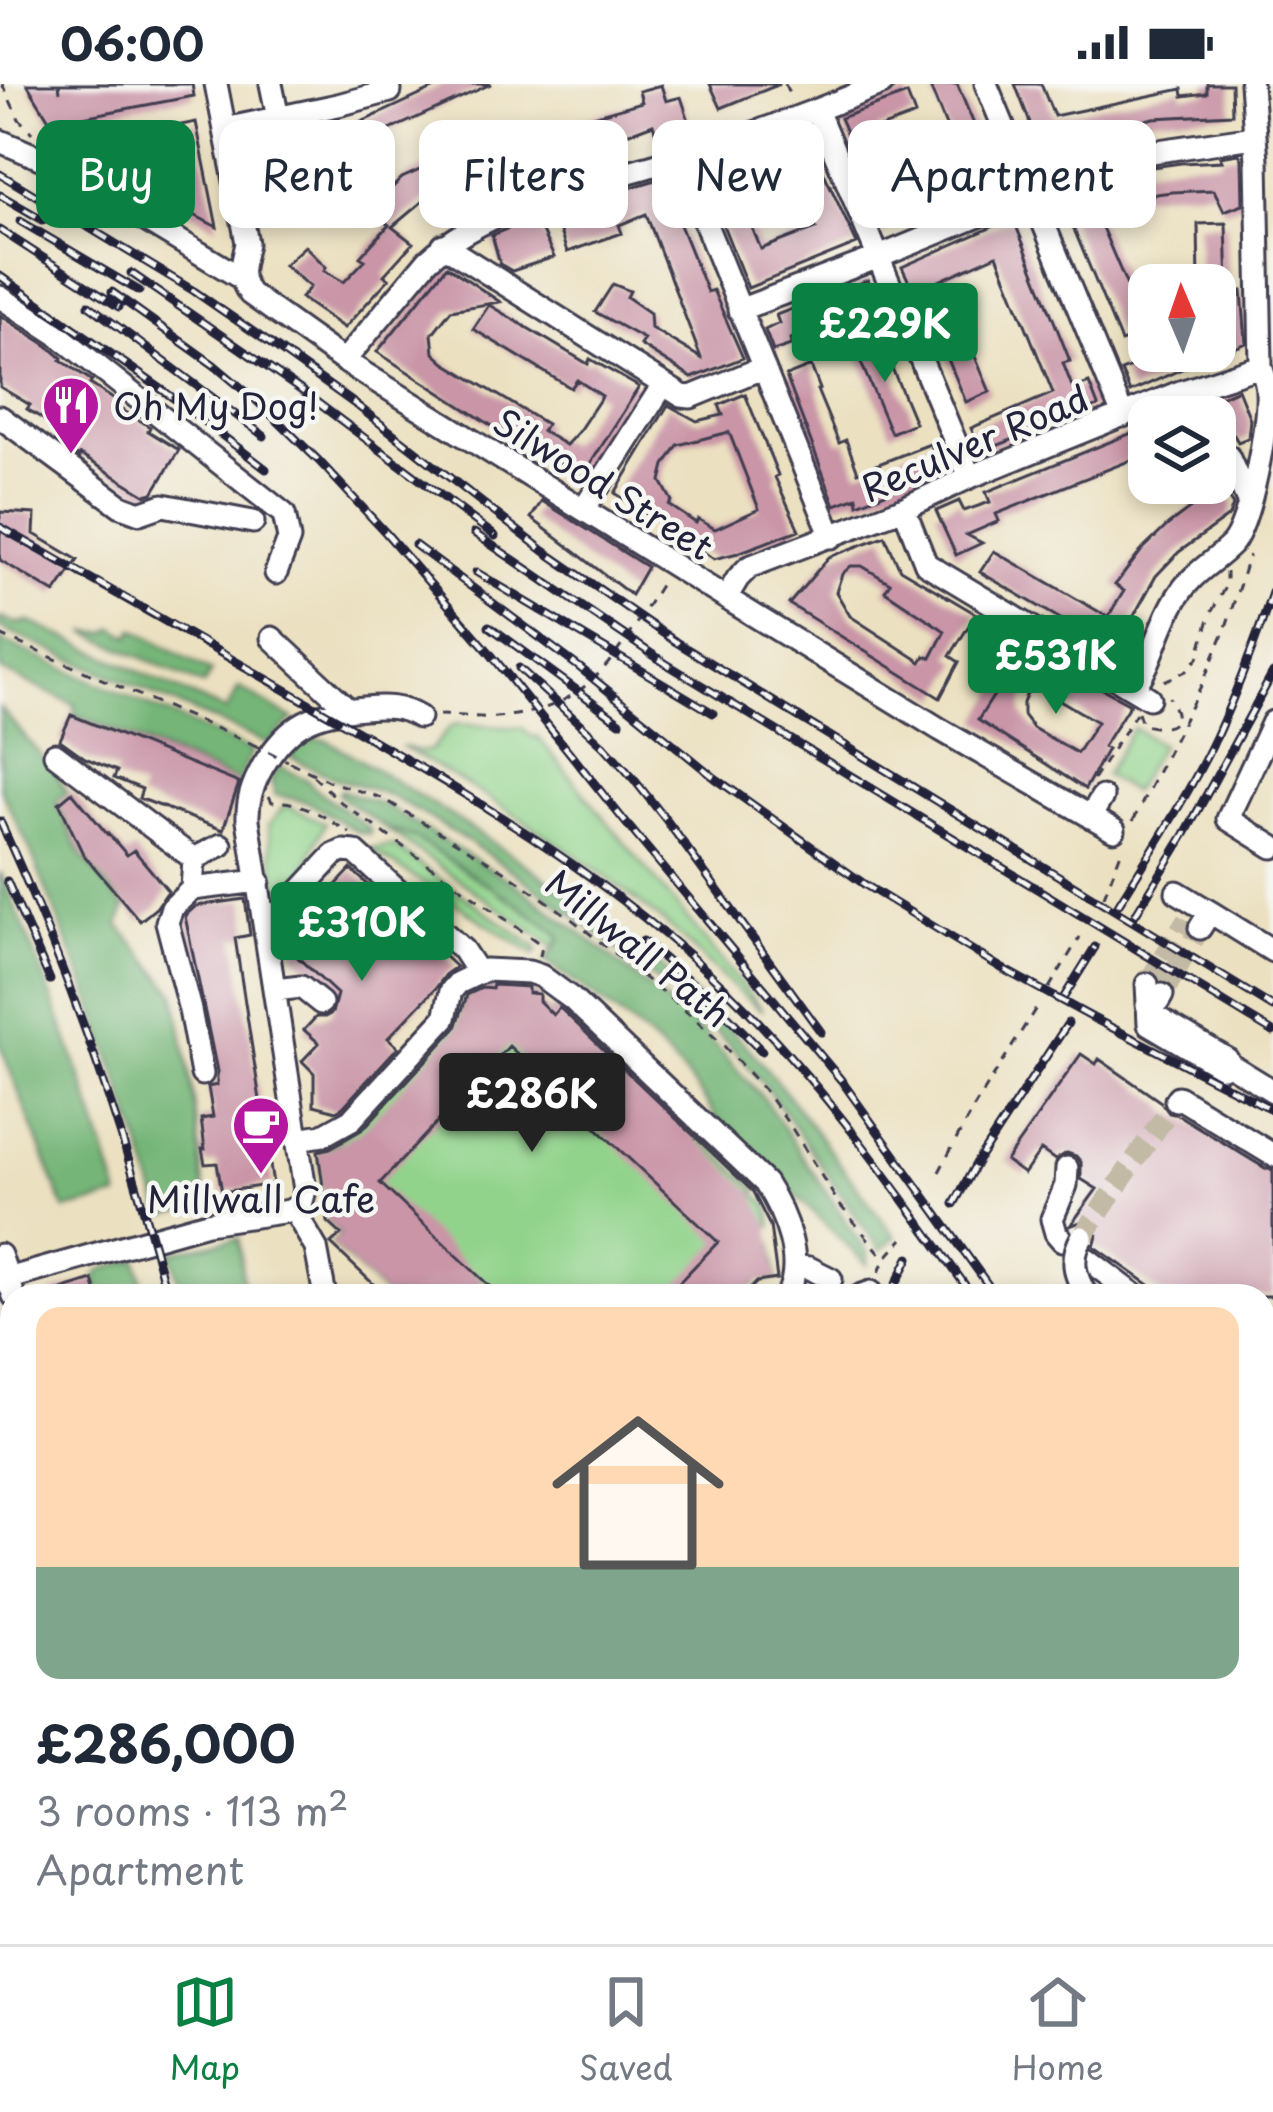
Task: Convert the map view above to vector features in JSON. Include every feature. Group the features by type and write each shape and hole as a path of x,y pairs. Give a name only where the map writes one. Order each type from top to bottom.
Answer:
{"street":[{"path":"216,84 223,120"},
{"path":"271,84 278,118"},
{"path":"268,120 390,91 389,84"},
{"path":"789,120 882,84"},
{"path":"986,84 1001,120"},
{"path":"1148,691 1144,673 1176,598 1198,570 1232,545 1240,533 1259,458 1267,379 1251,84"},
{"path":"818,110 970,477"},
{"path":"1156,151 1255,137"},
{"name":"Silwood Street","path":"0,141 36,156"},
{"path":"344,361 443,245 535,202 652,166"},
{"name":"Silwood Street","path":"157,228 241,278 250,294 344,361 584,509 668,573 725,598 1082,813 1124,829"},
{"path":"241,278 248,243 245,228"},
{"path":"707,228 832,537"},
{"path":"739,310 948,228"},
{"path":"1046,228 1123,416"},
{"path":"443,245 682,396 691,397 763,368"},
{"path":"0,297 57,334 284,514 289,538 276,573"},
{"name":"Reculver Road","path":"725,598 749,567 904,508 1180,392 1267,379"},
{"path":"584,509 663,385"},
{"path":"0,417 122,506 140,513 163,505 253,522"},
{"path":"1236,474 1249,504"},
{"path":"904,508 926,564 1148,691"},
{"path":"272,638 348,709"},
{"path":"10,1284 207,1223 296,1209 305,1195 249,800 259,773 280,739 293,728 348,709 391,706 419,717"},
{"path":"1273,722 1228,819 1266,843 1273,818"},
{"path":"55,754 194,859"},
{"path":"1082,813 1102,796"},
{"path":"194,859 221,845"},
{"path":"264,916 281,912 334,855 355,852 463,950 478,973"},
{"path":"192,889 194,859"},
{"path":"202,1074 167,922 172,908 192,889 259,881"},
{"path":"1194,911 1273,951"},
{"path":"297,1139 323,1136 348,1123 445,1018 453,987 490,970 529,972 572,999 759,1176 780,1210 795,1266 792,1284"},
{"path":"275,990 301,987 321,1003"},
{"path":"1152,995 1158,1018 1273,1091"},
{"path":"1176,1100 1273,1155"},
{"path":"1067,1168 1053,1227 1122,1284"},
{"path":"296,1209 316,1248 323,1284"},
{"path":"1077,1245 1074,1266 1082,1284"},
{"path":"795,1266 831,1279"}],"path":[{"path":"2,84 19,119 36,137"},
{"path":"59,84 60,92"},
{"path":"785,84 794,108"},
{"path":"1082,813 1148,691 1186,671 1198,658 1210,615 1226,585 1220,553"},
{"path":"1104,896 1120,858 1124,829 1187,717 1226,627 1249,555"},
{"path":"419,717 505,716 558,704 603,671 668,573"},
{"name":"Millwall Path","path":"0,635 328,781 382,799 503,870 568,916 724,1046 765,1091 839,1204 885,1259 903,1239"},
{"path":"1176,711 1187,717"},
{"path":"1164,728 1177,736"},
{"path":"311,772 328,792 538,943 542,952 529,972"},
{"path":"266,790 272,802 303,806 354,836"},
{"path":"377,842 391,839"},
{"path":"1049,988 1079,937"},
{"path":"939,1172 1036,1008"}],"green space":[{"path":"0,618 31,622 226,711 239,688 293,719 268,744 0,628"},
{"path":"114,628 130,636 135,629 211,672 203,685 85,632 107,633"},
{"path":"0,640 252,751 238,782 74,714 75,705 0,670"},
{"path":"0,708 67,792 56,802 81,855 125,907 119,925 175,993 206,1206 162,1216 90,998 0,788"},
{"path":"457,724 522,728 533,738 537,736 763,1011 668,925 593,868 401,746 431,750"},
{"path":"1133,728 1161,745 1132,792 1105,775"},
{"path":"327,740 491,841 661,967 755,1055 896,1237 881,1250 755,1074 686,1004 545,895 455,834 386,794 334,778 290,757 300,744"},
{"path":"278,766 306,779 370,829 370,834 358,832 308,802 275,795 271,781"},
{"path":"341,790 384,805 514,883 704,1033 764,1099 868,1254 867,1265 714,1115 660,1049 545,961 559,935 415,838 385,828 340,796"},
{"path":"285,805 325,823 302,874 279,901 268,826"},
{"path":"385,828 414,838 516,903 560,939 554,947"},
{"path":"389,846 537,951 534,954 370,849"},
{"path":"0,872 65,1033 119,1197 65,1210 0,1045"},
{"path":"493,983 528,986 528,993 539,994 538,1007 553,1014 560,1007 757,1190 769,1206 772,1226 758,1228 761,1246 772,1244 777,1279 761,1278 755,1284 373,1284 331,1244 340,1234 328,1222 318,1146 333,1144 465,1004 463,987 492,989"},
{"path":"239,1238 243,1284 180,1284 171,1252"},
{"path":"137,1259 143,1284 97,1284 101,1270"}],"building":[{"path":"27,84 192,84 194,96 49,120"},
{"path":"444,84 491,84 395,128 395,120 366,120"},
{"path":"710,84 780,84 721,108"},
{"path":"929,84 957,84 972,120 944,120"},
{"path":"1015,84 1041,84 1054,116 1182,89 1183,96 1207,93 1207,84 1231,84 1232,114 1029,120"},
{"path":"661,85 666,101 681,97 689,120 652,120 652,124 628,133 628,120 579,120 642,102 639,91"},
{"path":"907,94 915,115 901,120 848,120 848,136 840,118"},
{"path":"196,122 217,227 195,215"},
{"path":"1239,154 1242,159 1243,204 1224,211 1214,190 1156,194 1156,166 1222,161 1220,157"},
{"path":"419,170 419,204 395,224 395,185"},
{"path":"824,173 857,244 748,288 724,228 752,228 761,249 824,228"},
{"path":"652,181 652,228 681,228 707,292 713,290 743,358 692,378 640,345 644,339 595,312 613,284 630,291 627,297 650,313 651,328 701,358 646,214 628,221 628,188"},
{"path":"1226,223 1227,264 1199,264 1198,224"},
{"path":"386,228 413,243 384,275 389,279 344,328 301,298 310,287 284,265 305,246 326,267 324,271 344,282 365,260 360,257"},
{"path":"509,228 540,228 554,257 512,271 500,264 492,235"},
{"path":"559,228 620,228 622,233 567,252"},
{"path":"990,228 1017,228 1070,361 1063,363 1073,389 1089,383 1098,406 981,452 971,428 1053,393 997,255 939,281 990,392 966,402 929,314 925,316 902,267"},
{"path":"1074,228 1102,228 1128,288 1128,340 1121,342"},
{"path":"447,266 500,302 451,310 432,334 434,353 546,424 542,431 566,445 602,396 577,380 571,388 473,329 489,305 588,364 590,359 639,387 582,477 533,447 531,451 377,352"},
{"path":"868,280 878,305 790,339 791,345 773,351 765,330 779,323 776,315"},
{"path":"1236,291 1242,291 1246,343 1236,348"},
{"path":"0,315 48,346 90,384 121,404 119,408 179,450 153,493 146,495 79,457 68,449 72,443 56,434 59,429 0,387"},
{"path":"879,337 915,423 891,433 854,346"},
{"path":"811,366 839,443 846,440 858,472 930,444 943,470 858,504 857,497 835,505 786,376"},
{"path":"1128,368 1128,372 1175,372 1130,392 1121,371"},
{"path":"1238,389 1250,419 1248,438 1236,439 1236,396 1222,396"},
{"path":"745,394 799,530 714,559 615,493 668,405 697,421 723,415 719,405","holes":["729,432 759,509 715,529 698,519 696,523 669,505 672,501 661,481 665,465 678,445"]},
{"path":"1128,435 1128,461 996,514 999,521 967,535 982,543 956,555 936,511 959,501 964,511 990,502 986,492"},
{"path":"542,501 647,567 631,595 531,518"},
{"path":"1196,504 1233,505 1229,516 1179,552 1156,576 1126,630 1136,636 1124,656 980,572 994,551 1108,617 1124,591 1115,585 1168,525"},
{"path":"0,512 35,514 34,534 78,560 55,593 0,560"},
{"path":"885,536 900,569 976,614 950,656 959,662 940,698 789,604 829,557","holes":["851,566 862,566 890,583 885,591 945,631 931,658 925,656 921,662 850,616 836,592 842,574"]},
{"path":"1033,651 1130,704 1103,747 1107,749 1085,789 978,720 1005,678 1012,682","holes":["1031,683 1097,722 1077,753 1033,728 1023,715"]},
{"path":"71,715 239,783 223,830 139,798 142,789 114,778 117,771 85,758 60,740"},
{"path":"72,792 127,855 134,850 168,891 140,921 83,854 59,803"},
{"path":"351,869 456,967 388,1038 398,1047 336,1111 314,1105 314,1073 302,1061 319,1043 304,1030 316,1017 332,1013 337,994 293,953 303,943 292,932"},
{"path":"245,899 250,935 235,938 273,1184 222,1192 217,1163 205,1164 202,1149 201,1119 213,1117 208,1087 217,1085 217,1071 185,916 196,906"},
{"path":"493,985 528,987 528,993 539,994 539,1001 553,1015 562,1010 753,1192 770,1226 777,1279 755,1284 678,1284 718,1242 509,1046 380,1183 487,1284 373,1284 331,1244 341,1234 328,1222 318,1151 363,1129 456,1028 467,995"},
{"path":"1081,1054 1096,1064 1099,1059 1161,1102 1169,1113 1273,1170 1273,1284 1148,1284 1094,1246 1097,1235 1090,1224 1070,1226 1097,1189 1081,1179 1081,1162 1076,1156 1067,1153 1055,1160 1041,1150 1024,1174 1006,1161"}],"tunnel":[{"path":"1147,984 1187,920"},
{"path":"1162,995 1200,928"},
{"path":"1082,1237 1176,1100"}],"railway":[{"path":"0,174 194,291 271,344 544,551 676,642 1273,1007"},
{"path":"0,195 36,216"},
{"path":"20,221 139,291"},
{"path":"0,230 119,307"},
{"path":"131,273 302,391 495,536"},
{"path":"0,276 266,469"},
{"path":"112,292 257,401 386,533 841,1080 987,1284"},
{"path":"89,305 264,436"},
{"path":"0,527 442,781 543,844 639,913 728,991 795,1062 964,1284"},
{"path":"474,533 665,663 1273,1032"},
{"path":"415,545 579,667 715,778 867,886 1003,969 1273,1110"},
{"path":"476,572 713,713"},
{"path":"1118,905 1216,737 1273,590"},
{"path":"489,626 620,722"},
{"path":"519,668 632,777 821,1032"},
{"path":"1135,915 1273,673"},
{"path":"0,821 94,1055 164,1284"},
{"path":"7,881 50,980"},
{"path":"643,941 762,1051"},
{"path":"1064,997 1095,947"},
{"path":"954,1204 1068,1023"},
{"path":"896,1284 909,1258"}],"place":[{"name":"Oh My Dog!","path":"71,456"},
{"name":"Millwall Cafe","path":"261,1176"}]}
